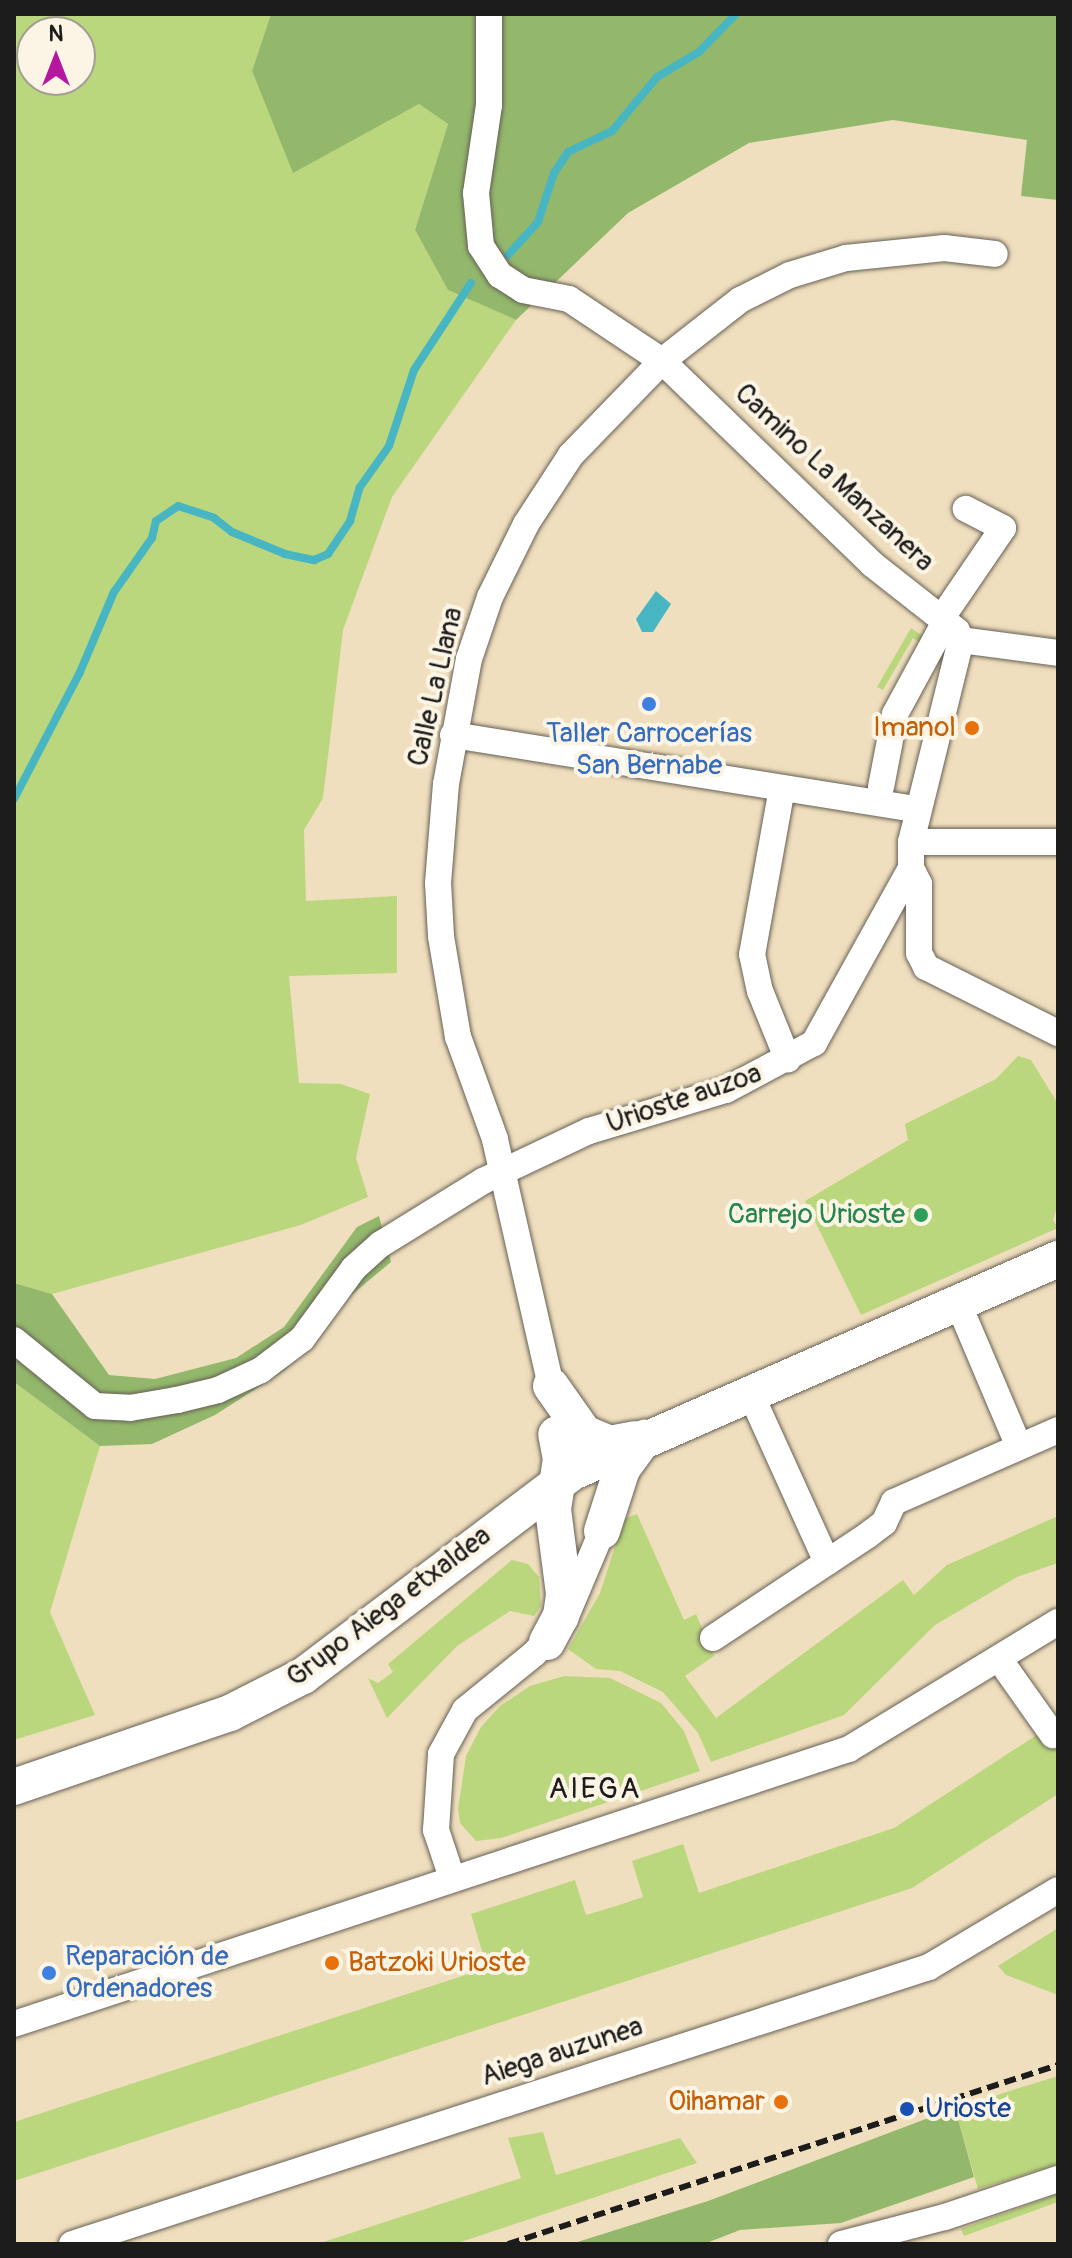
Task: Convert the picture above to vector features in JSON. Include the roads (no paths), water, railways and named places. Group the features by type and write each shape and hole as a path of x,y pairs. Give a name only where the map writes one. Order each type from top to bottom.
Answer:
{"street":[{"name":"Camino La Manzanera","path":"489,14 489,105 476,193 481,246 500,275 523,290 569,299 662,361 872,564 949,627"},
{"name":"Calle La Llana","path":"551,1386 500,1172 495,1139 458,1037 441,936 438,867 453,735 478,634 526,524 571,455 662,361 740,300 790,275 846,258 902,250 995,254"},
{"path":"881,787 895,714 949,627 1003,528 966,509"},
{"path":"949,627 1058,653"},
{"path":"949,627 911,855 919,884 919,953 926,967 1058,1033"},
{"path":"453,735 917,809"},
{"path":"782,788 752,954 760,991 788,1060"},
{"path":"911,855 1058,842"},
{"name":"Urioste auzoa","path":"14,1340 95,1406 130,1408 218,1390 261,1370 302,1339 354,1268 381,1244 500,1172 589,1131 726,1090 788,1060 823,1032 911,855"},
{"path":"562,1466 645,1437 1058,1259"},
{"path":"958,1303 1019,1447"},
{"path":"551,1386 571,1421 593,1439 610,1444 645,1437"},
{"path":"547,1642 561,1616 564,1594 556,1546 562,1466 551,1386"},
{"path":"758,1410 827,1562"},
{"path":"713,1638 884,1523 894,1502 1058,1430"},
{"path":"452,1878 436,1830 441,1754 465,1710 547,1642 577,1595 622,1469 645,1437"},
{"path":"562,1466 576,1489 596,1505 602,1531"},
{"name":"Grupo Aiega etxaldea","path":"14,1787 230,1713 303,1676 473,1544 562,1466"},
{"path":"473,1544 519,1534 556,1546"},
{"path":"14,2024 849,1749 1058,1622"},
{"path":"1007,1670 1053,1735"},
{"name":"Aiega auzunea","path":"72,2244 929,1967 1058,1890"},
{"path":"841,2244 945,2217 1058,2179"},
{"path":"912,2244 945,2217"}],"water":[{"path":"656,591 671,604 653,632 642,632 636,619"}],"waterway":[{"path":"508,255 538,222 554,173 568,152 612,131 657,77 699,52 736,14"},
{"path":"14,799 80,672 114,592 152,538 156,521 178,506 214,518 232,532 285,554 314,560 328,554 350,521 360,487 389,446 414,370 471,283"}],"railway":[{"path":"508,2244 1058,2065"}],"place":[{"name":"Taller Carrocerías San Bernabe","path":"649,704"},
{"name":"Imanol","path":"972,728"},
{"name":"Carrejo Urioste","path":"921,1215"},
{"name":"Batzoki Urioste","path":"332,1963"},
{"name":"Reparación de Ordenadores","path":"49,1973"},
{"name":"Oihamar","path":"781,2102"},
{"name":"Urioste","path":"907,2109"}],"district":[{"name":"AIEGA","path":"595,1789"}]}
